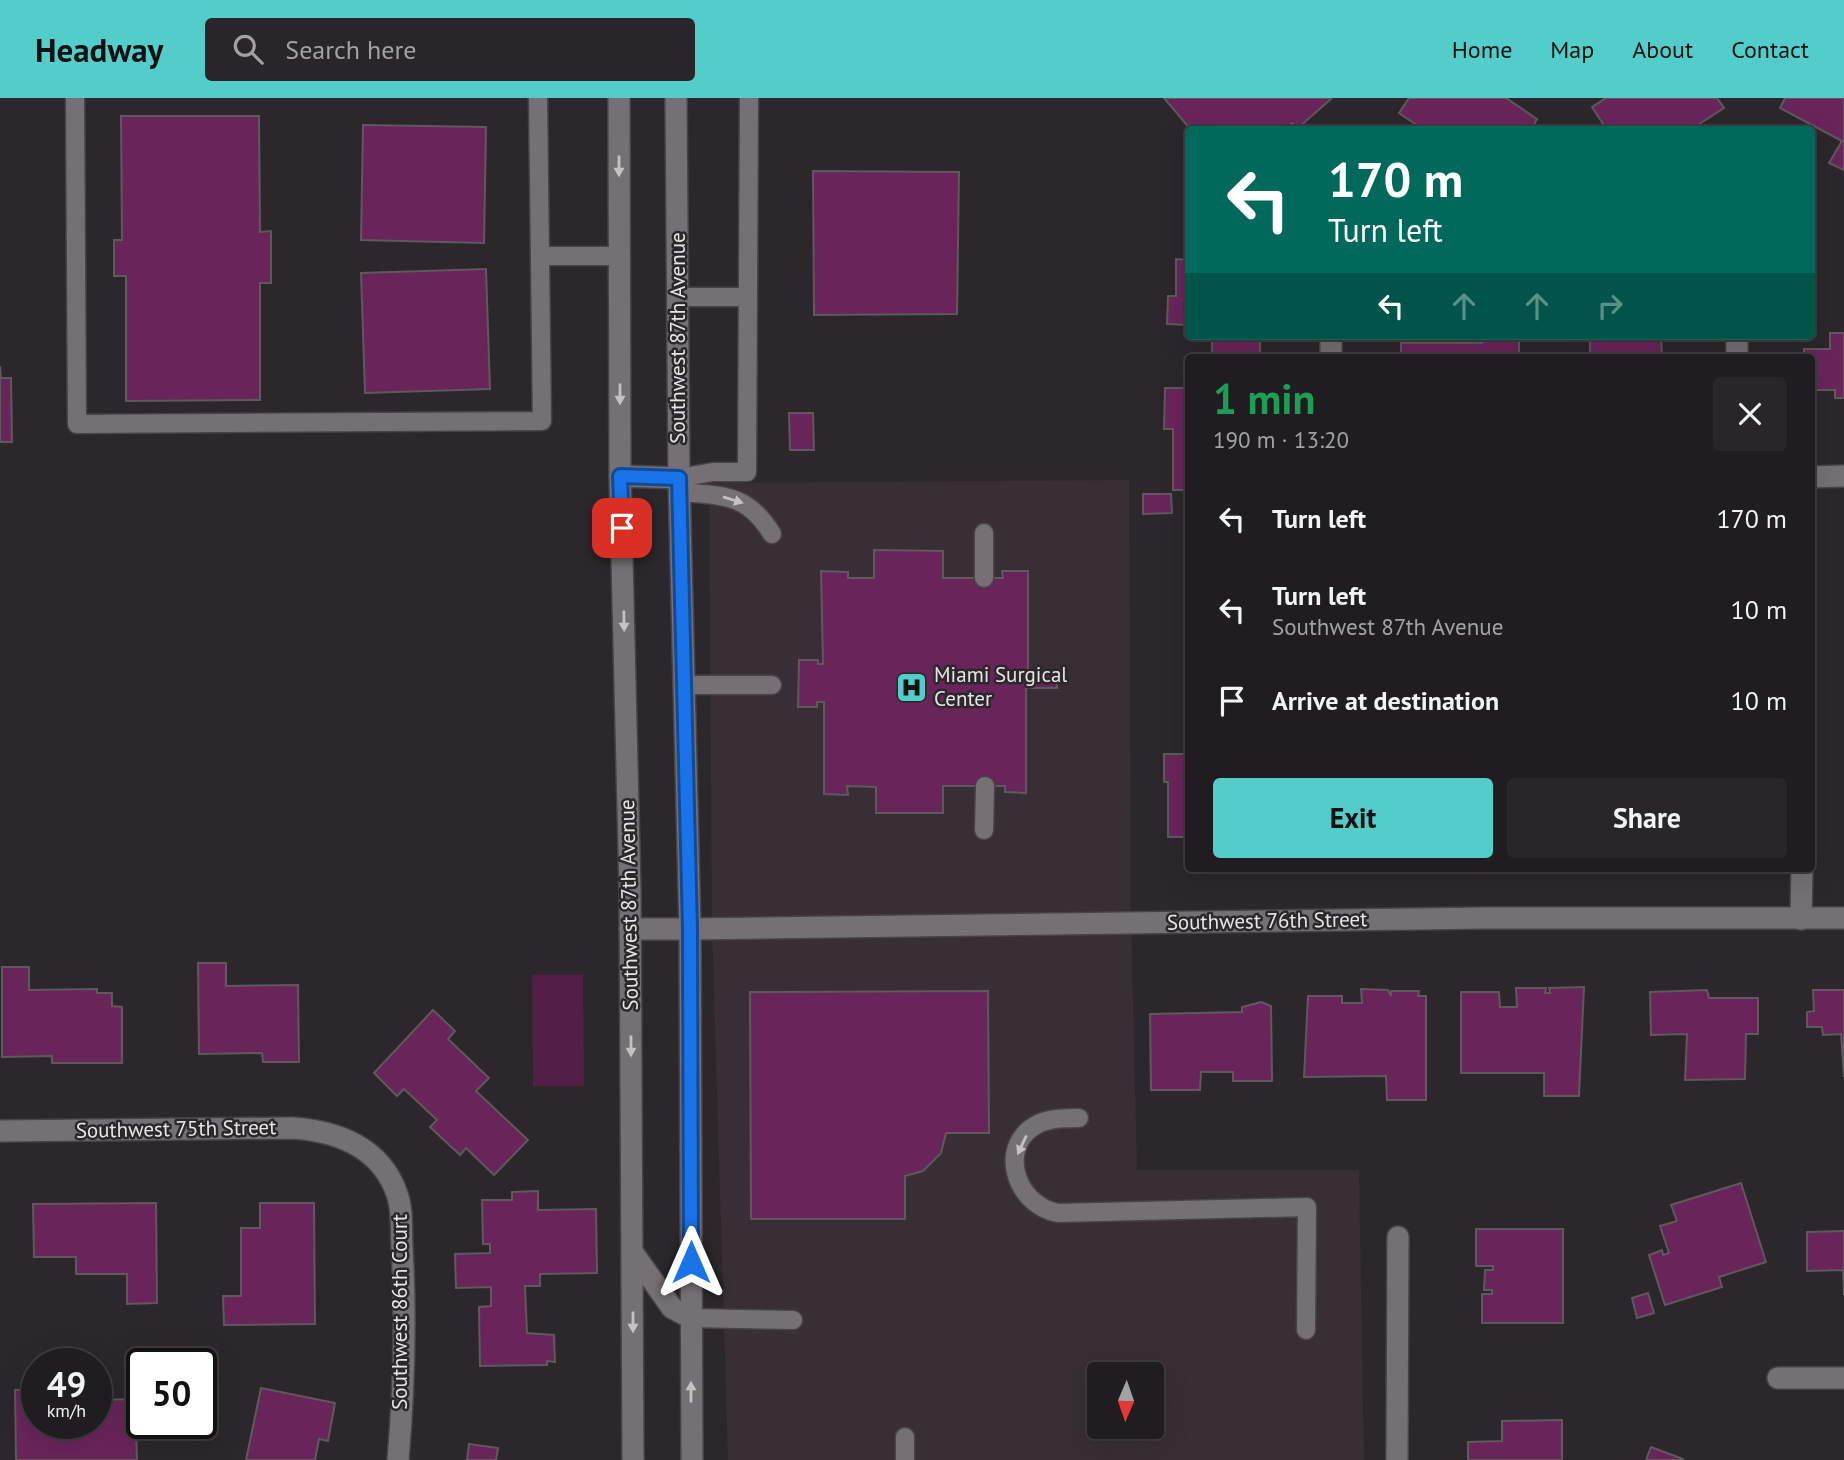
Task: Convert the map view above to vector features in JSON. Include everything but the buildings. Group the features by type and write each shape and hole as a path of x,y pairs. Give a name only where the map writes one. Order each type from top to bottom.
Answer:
{"main road":[{"name":"Southwest 87th Avenue","path":"619,98 620,476 630,929 633,1460"},
{"name":"Southwest 87th Avenue","path":"676,98 679,485 690,929 692,1460"},
{"path":"620,476 679,485"},
{"path":"1815,477 1844,476"},
{"path":"1801,919 1802,872"},
{"name":"Southwest 76th Street","path":"630,929 1485,918 1844,918"},
{"name":"Southwest 75th Street","path":"0,1131 292,1128 312,1129 352,1139"},
{"name":"Southwest 86th Court","path":"352,1139 368,1152 390,1178 400,1210 403,1306 398,1460"},
{"path":"1397,1460 1398,1237"},
{"path":"633,1253 672,1308 691,1318"},
{"path":"1778,1378 1844,1378"}],"lane":[{"path":"75,98 77,424 542,421 538,98"},
{"path":"679,485 713,472 747,472 749,98"},
{"path":"540,256 619,256"},
{"path":"678,297 747,297"},
{"path":"679,485 739,500 762,517 772,534"},
{"path":"984,533 984,578"},
{"path":"685,685 772,685"},
{"path":"984,831 985,786"},
{"path":"1079,1118 1051,1120 1035,1126 1022,1141 1015,1165 1020,1187 1035,1205 1050,1211 1080,1212 1307,1207 1306,1330"},
{"path":"691,1318 793,1320"},
{"path":"905,1437 905,1460"}],"shaded area":[{"path":"1129,480 1131,920 1137,1170 1359,1170 1364,1460 728,1460 712,926 709,483"},
{"path":"532,975 583,975 584,1086 533,1086"}],"place":[{"name":"Miami Surgical Center","path":"911,687"}],"route":[{"path":"622,528 620,476 679,478 690,929 691,1262"}]}
